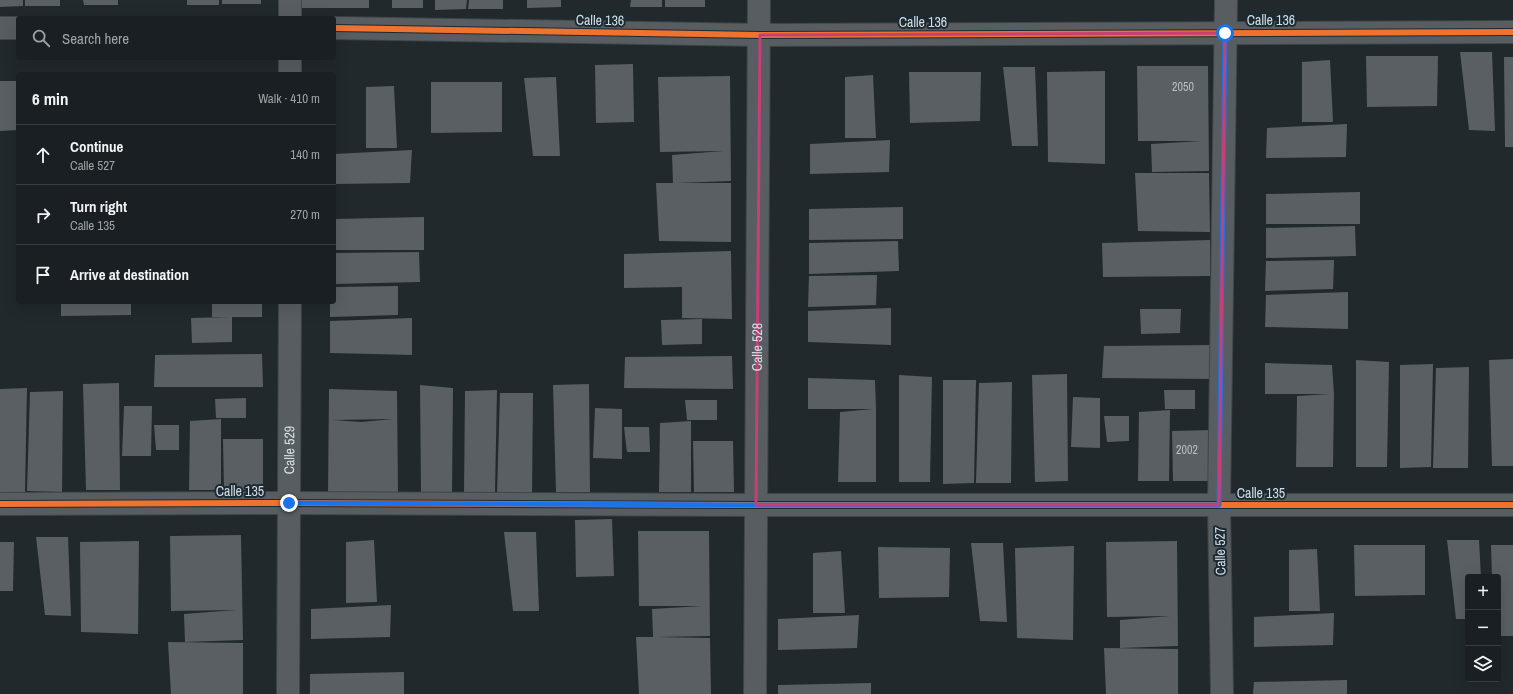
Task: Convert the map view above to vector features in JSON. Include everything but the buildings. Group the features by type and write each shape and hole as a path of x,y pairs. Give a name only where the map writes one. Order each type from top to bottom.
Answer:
{"street":[{"path":"290,0 290,16"},
{"name":"Calle 528","path":"755,694 760,35 759,0"},
{"name":"Calle 527","path":"1222,694 1219,505 1226,0"},
{"path":"0,28 16,28"},
{"name":"Calle 136","path":"336,28 760,35 1513,32"},
{"path":"290,60 290,72"},
{"name":"Calle 529","path":"288,694 290,304"},
{"name":"Calle 135","path":"0,504 289,503 1513,506"}],"highlighted area":[{"path":"1225,33 1219,505 756,505 760,35"}],"cycle path":[{"path":"336,28 760,35 1513,32"},
{"path":"0,504 1513,505"}],"route":[{"path":"289,503 1219,505 1225,33"}]}
